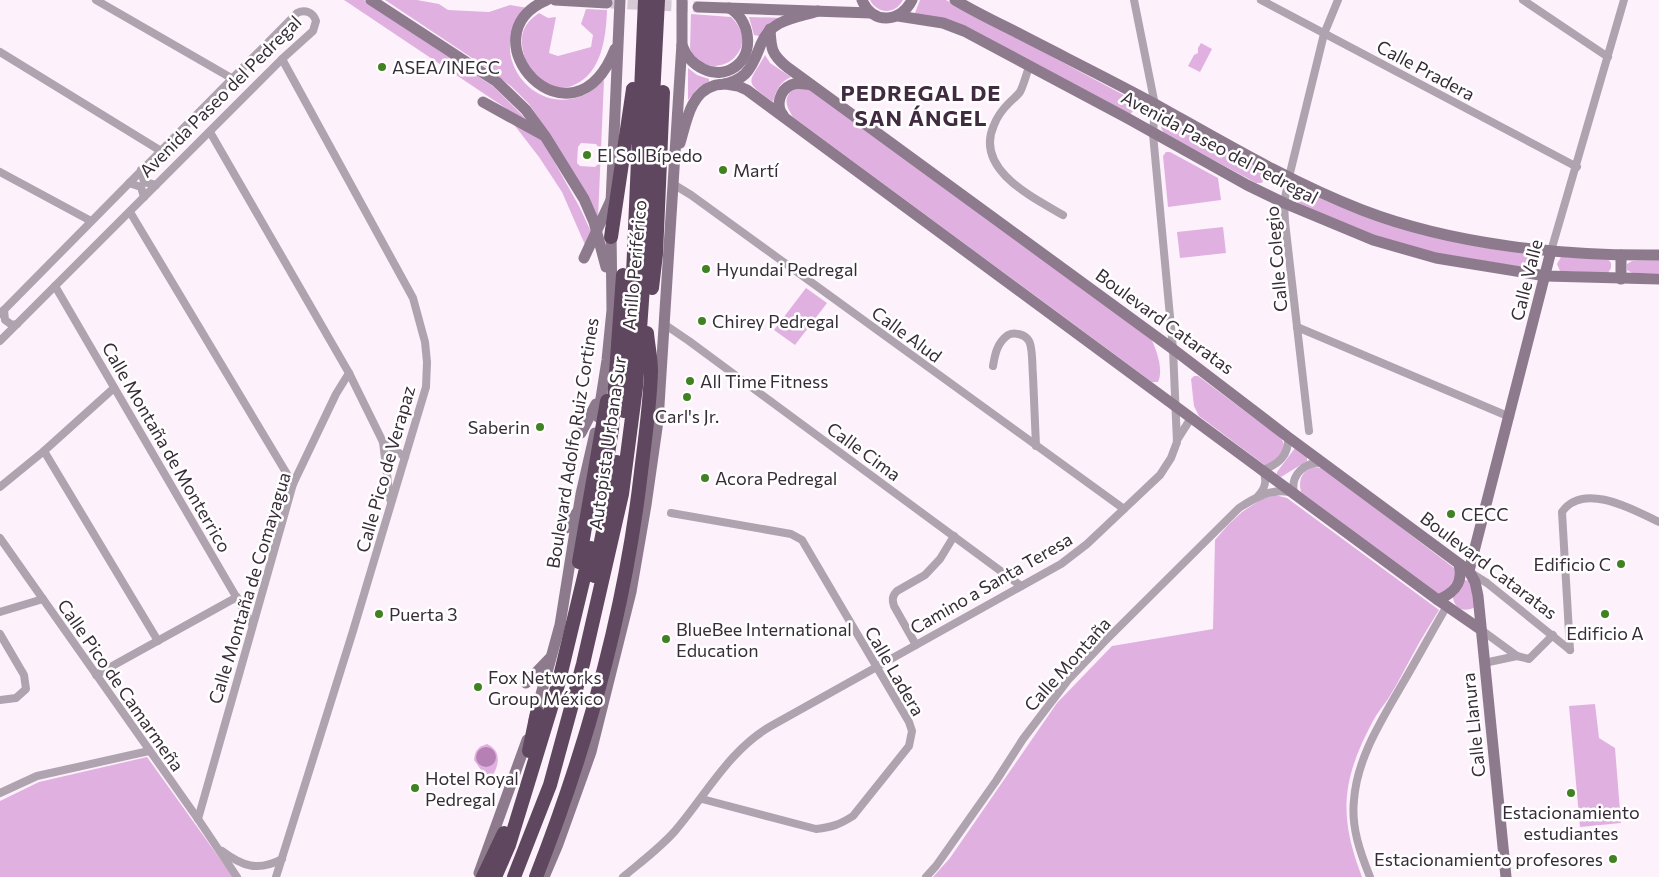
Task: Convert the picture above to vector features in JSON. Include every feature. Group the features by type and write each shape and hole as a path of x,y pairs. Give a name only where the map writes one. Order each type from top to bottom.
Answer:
{"highway":[{"name":"Anillo Periférico","path":"485,876 508,845 558,685 597,520 612,429 625,246 638,0"},
{"name":"Autopista Urbana Sur","path":"505,877 543,777 578,652 616,474 630,343 645,0"},
{"name":"Autopista Urbana Sur","path":"514,877 550,785 583,664 622,494 636,386 643,299 658,0"},
{"name":"Anillo Periférico","path":"523,877 560,777 597,633 630,489 656,254 667,0"},
{"path":"611,237 635,80"},
{"path":"485,876 527,771 569,618 603,422 632,286"},
{"path":"536,877 552,837 592,713 620,602 636,517 651,369 643,299"},
{"path":"508,845 537,713"}],"main road":[{"path":"372,0 497,82 526,110 546,136 584,198 597,230 605,260 612,310"},
{"path":"547,0 540,3 526,15 519,27 516,42 522,67 541,86 552,91 565,93 576,92 593,84 606,68 618,41"},
{"path":"555,0 607,3"},
{"name":"Boulevard Adolfo Ruiz Cortines","path":"485,876 537,713 560,625 607,360 612,310 611,200 620,0"},
{"path":"544,877 591,752 631,592 657,428 682,43 682,0"},
{"path":"862,0 864,6 871,13"},
{"path":"898,16 904,12 912,0"},
{"name":"Avenida Paseo del Pedregal","path":"955,0 1289,177 1362,210 1416,227 1465,238 1551,252 1659,255"},
{"name":"Avenida Paseo del Pedregal","path":"698,7 871,13 884,18 898,16 954,27 1284,203 1354,234 1410,252 1462,263 1546,276 1659,279"},
{"path":"682,43 690,60 703,70 720,72 734,68 744,55 747,32 744,22 738,14 727,7"},
{"path":"674,162 686,121 693,104 700,95 708,88 726,84 741,77 748,70 770,29 786,20 818,11"},
{"name":"Boulevard Cataratas","path":"770,29 771,46 778,60 1173,349 1469,571"},
{"path":"788,120 780,113 778,103 782,93 790,85 798,83 812,85"},
{"path":"726,84 747,90 1480,629"},
{"path":"483,102 546,136"},
{"path":"584,258 611,200"},
{"name":"Calle Valle","path":"1469,571 1551,252"},
{"path":"1621,255 1621,279"},
{"path":"580,433 601,396"},
{"path":"566,528 579,510"},
{"path":"1443,603 1456,588 1460,579 1459,564"},
{"name":"Calle Llanura","path":"1469,571 1475,582 1478,596 1506,877"},
{"path":"526,683 552,656"}],"street":[{"path":"96,0 232,79"},
{"name":"Camino a Santa Teresa","path":"623,877 667,840 702,799 735,754 754,736 1048,572 1074,555 1160,475 1171,458 1176,442 1173,349 1153,134 1155,105 1134,0"},
{"name":"Calle Pradera","path":"1261,0 1577,167"},
{"name":"Calle Colegio","path":"1309,431 1284,203 1324,34 1338,0"},
{"path":"1523,0 1608,57"},
{"name":"Calle Valle","path":"1551,252 1624,0"},
{"name":"Avenida Paseo del Pedregal","path":"0,340 315,28 316,21 309,12 297,13 2,312"},
{"path":"0,52 161,151"},
{"name":"Calle Pico de Verapaz","path":"276,877 353,631 426,387 427,362 425,342 413,298 282,59"},
{"path":"1028,66 1020,91 1001,112 994,125 990,139 990,152 998,169 1009,179 1062,215"},
{"path":"210,132 349,373 383,442 391,504"},
{"path":"141,170 144,182 156,185"},
{"path":"0,172 91,221"},
{"path":"129,183 141,187 144,197"},
{"name":"Calle Alud","path":"673,184 692,195 1124,509"},
{"path":"130,212 293,484"},
{"name":"Calle Montaña de Monterrico","path":"56,286 252,624"},
{"path":"2,312 5,320 12,325 17,324"},
{"name":"Calle Cima","path":"664,324 1021,586"},
{"path":"1297,327 1510,417"},
{"path":"0,331 0,340"},
{"path":"993,366 1000,343 1010,334 1025,337 1030,342 1036,446"},
{"name":"Calle Montaña de Comayagua","path":"198,818 293,484 336,394 349,373"},
{"path":"0,487 44,451 114,388"},
{"path":"1176,442 1191,418"},
{"path":"1258,496 1266,486 1263,470 1274,466 1283,458 1288,448 1288,437"},
{"path":"383,442 405,457"},
{"path":"44,451 158,641"},
{"path":"1294,494 1293,482 1298,472 1306,465 1323,463"},
{"name":"Calle Montaña","path":"926,877 936,866 1032,726 1068,680 1104,642 1212,536 1230,515 1258,496 1275,491 1287,491 1294,494"},
{"name":"Boulevard Cataratas","path":"1469,571 1487,583 1570,650 1562,512 1566,506 1575,500 1601,499 1625,506 1659,522"},
{"name":"Calle Ladera","path":"671,513 791,534 805,544 909,722 912,731 909,746 853,816 841,824 829,828 816,828 702,799"},
{"path":"916,645 892,600 897,591 925,575 940,559 954,536"},
{"name":"Calle Pico de Camarmeña","path":"0,538 198,818 237,877"},
{"path":"96,675 237,597"},
{"path":"0,612 43,599"},
{"path":"1370,877 1357,843 1354,827 1354,800 1357,779 1372,738 1443,603"},
{"path":"1480,629 1517,656"},
{"path":"0,634 24,675 26,690 16,698 0,700"},
{"name":"Boulevard Cataratas","path":"1517,656 1529,659 1553,635"},
{"path":"1484,663 1517,656"},
{"path":"0,793 37,776 149,751"},
{"name":"Calle Pico de Camarmeña","path":"218,848 248,866 265,866 282,859"}],"shaded area":[{"path":"344,0 364,0 494,87 534,127"},
{"path":"385,0 417,0 439,4 448,10 489,12 510,5 528,8 514,31 510,47 511,59 522,80 538,93 558,100 586,94 604,80 598,218 546,129 529,104 512,87 490,70","holes":["581,143 596,144 599,148 598,164 595,167 580,166 577,163 578,147"]},
{"path":"870,0 903,0 900,5 886,11 877,8"},
{"path":"920,0 946,0 1135,101 1136,109 1130,114 915,13"},
{"path":"586,9 607,10 604,42 596,63 591,72 574,85 560,88 548,85 528,71 522,46 523,32 526,26 539,13 548,18 556,17 549,53 558,56 591,47 593,35 581,24"},
{"path":"691,14 731,17 740,29 742,42 739,52 731,60 721,65 710,66 699,60 690,49"},
{"path":"749,17 784,18 759,36 754,35"},
{"path":"1201,43 1212,49 1200,72 1188,66 1194,55 1198,53"},
{"path":"765,55 770,63 791,77 779,87 773,102 757,90 751,82"},
{"path":"688,68 697,75 709,79 709,82 698,88 688,100"},
{"path":"799,86 809,88 1150,336 1160,365 1158,382 1152,382 793,117 788,108 787,100 790,93"},
{"path":"1168,121 1263,169 1264,180 1261,183 1256,183 1164,133 1161,128 1162,125"},
{"path":"512,122 541,138 579,206 593,236 586,247 562,192 539,157"},
{"path":"1166,152 1170,152 1218,178 1221,200 1168,207 1163,156"},
{"path":"1301,192 1306,192 1360,215 1464,243 1535,255 1540,260 1539,264 1534,269 1436,253 1374,236 1298,203 1296,198"},
{"path":"1223,227 1226,253 1180,258 1177,232"},
{"path":"1561,257 1608,259 1611,263 1611,268 1608,273 1560,271 1557,264"},
{"path":"1659,260 1659,273 1632,273 1627,270 1627,264 1632,261"},
{"path":"806,288 827,303 795,345 774,330"},
{"path":"1194,376 1198,376 1281,438 1283,446 1280,455 1266,466 1199,416 1194,406 1191,379"},
{"path":"1295,448 1307,457 1307,461 1281,477 1277,475 1277,472"},
{"path":"1313,467 1323,468 1458,571 1457,576 1442,596 1301,492 1302,476"},
{"path":"1275,495 1287,498 1439,610 1391,694 1375,718 1355,761 1347,798 1347,816 1349,835 1362,877 933,877 950,858 1057,703 1112,646 1213,629 1215,540 1242,512 1260,500"},
{"path":"1464,580 1470,581 1475,607 1467,610 1458,607 1453,597"},
{"path":"1595,704 1599,738 1615,748 1621,823 1580,827 1569,706"},
{"path":"487,744 496,751 498,761 489,781 474,760 477,749"},
{"path":"486,747 493,750 496,757 493,764 486,767 479,764 476,757 479,750"},
{"path":"147,757 233,877 0,877 0,801 39,782"}],"tunnel":[{"path":"611,3 698,7"}],"place":[{"name":"ASEA/INECC","path":"382,67"},
{"name":"El Sol Bípedo","path":"587,155"},
{"name":"Martí","path":"723,170"},
{"name":"Hyundai Pedregal","path":"706,269"},
{"name":"Chirey Pedregal","path":"702,321"},
{"name":"All Time Fitness","path":"690,381"},
{"name":"Carl's Jr.","path":"687,397"},
{"name":"Saberin","path":"540,427"},
{"name":"Acora Pedregal","path":"705,478"},
{"name":"CECC","path":"1451,514"},
{"name":"Edificio C","path":"1621,564"},
{"name":"Puerta 3","path":"379,614"},
{"name":"Edificio A","path":"1605,614"},
{"name":"BlueBee International Education","path":"666,639"},
{"name":"Fox Networks Group México","path":"478,687"},
{"name":"Hotel Royal Pedregal","path":"415,788"},
{"name":"Estacionamiento estudiantes","path":"1571,793"},
{"name":"Estacionamiento profesores","path":"1613,859"}],"district":[{"name":"PEDREGAL DE SAN ÁNGEL","path":"921,104"}]}
